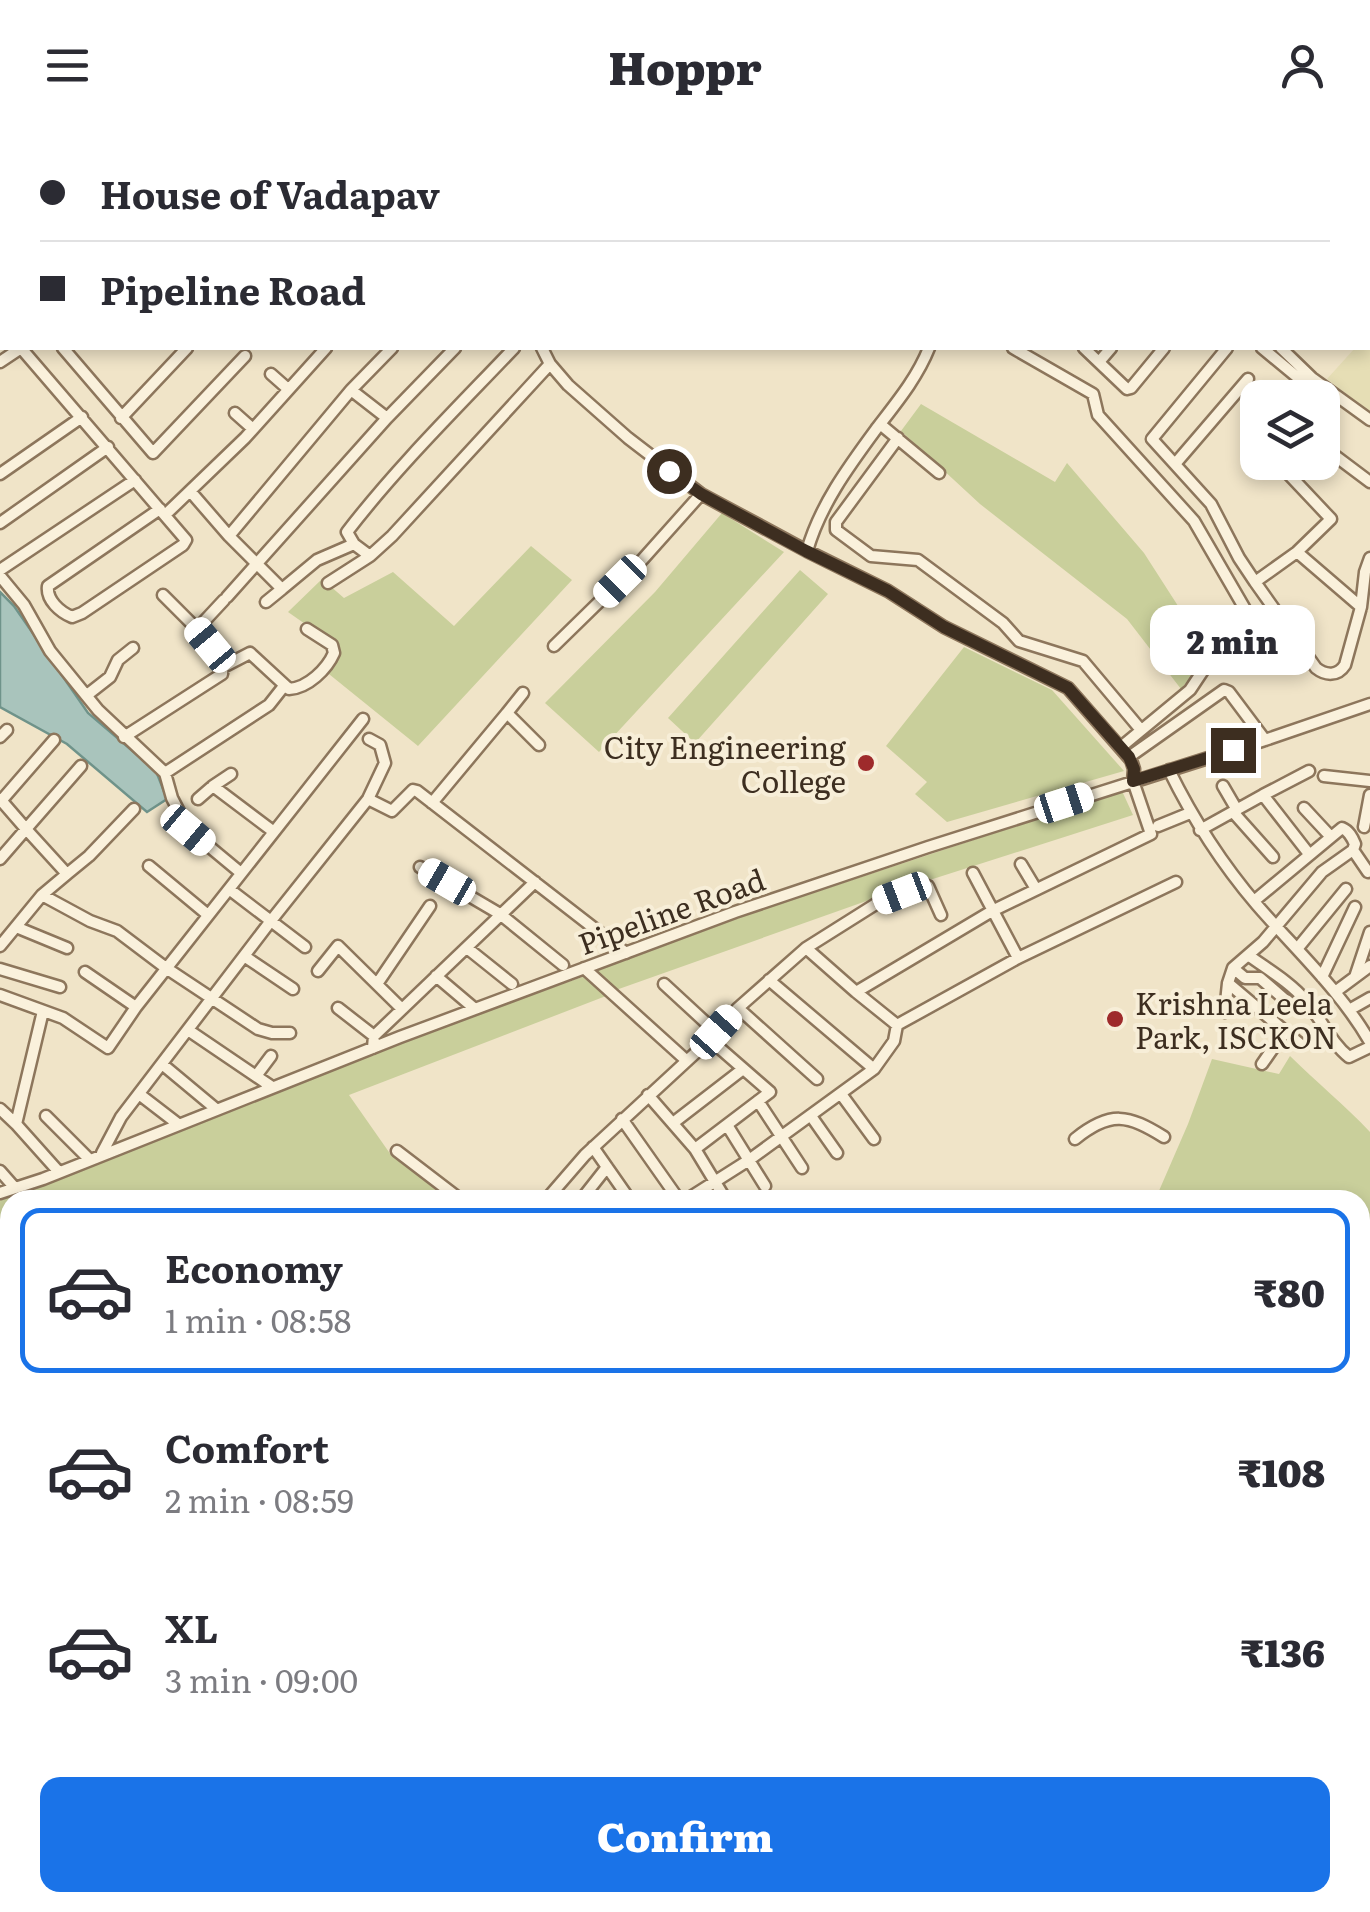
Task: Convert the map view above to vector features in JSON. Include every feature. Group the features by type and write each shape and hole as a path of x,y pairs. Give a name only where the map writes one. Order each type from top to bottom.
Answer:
{"street":[{"path":"23,350 108,447 135,480 162,512 186,540 184,545 72,617 50,599 48,586 162,512 190,491 324,350"},
{"path":"64,350 153,454 245,356"},
{"path":"122,418 185,350"},
{"path":"229,536 351,390 390,350"},
{"path":"197,629 452,350"},
{"path":"370,556 354,544 347,532 390,480 512,350"},
{"path":"543,350 568,385 701,494 888,591 944,627 1068,688 1125,752 1134,769 1133,781 1150,834 992,911 856,992"},
{"path":"806,551 828,498 908,386 927,350"},
{"path":"1016,350 1093,394 1098,415 1194,521 1256,628 1214,654 1190,690 1141,730 1125,752"},
{"path":"1086,350 1130,389 1162,350"},
{"path":"1098,362 1110,350"},
{"path":"1225,350 1152,439 1216,510 1255,582 1316,668 1328,674 1339,672 1345,665 1370,558"},
{"path":"1264,350 1301,380"},
{"path":"1283,350 1312,378 1370,420"},
{"path":"328,583 370,556 392,536 550,364"},
{"path":"271,374 288,389"},
{"path":"1175,464 1240,389"},
{"path":"351,390 387,418"},
{"path":"235,413 252,429"},
{"path":"0,474 82,418"},
{"path":"880,424 938,473"},
{"path":"898,438 836,522 836,530 871,556 918,560 1003,623 1019,641 1083,661 1141,730"},
{"path":"0,523 108,447"},
{"path":"1340,460 1370,482"},
{"path":"135,480 0,573 50,650 86,696 164,773 188,830 241,874"},
{"path":"1255,582 1298,552 1332,519 1294,480"},
{"path":"190,491 282,589"},
{"path":"554,646 701,494"},
{"path":"266,602 317,560 354,544"},
{"path":"1298,552 1361,607"},
{"path":"124,737 222,674 223,661 163,595"},
{"path":"223,666 250,653 284,686 300,688 334,657 332,645 307,628"},
{"path":"1012,660 1019,641"},
{"path":"86,696 110,677 118,660 133,648"},
{"path":"164,773 269,704 284,686"},
{"path":"1125,752 1224,690 1265,740"},
{"path":"432,804 523,693"},
{"name":"Pipeline Road","path":"9,1190 272,1088 373,1042 475,1009 735,912 1370,704"},
{"path":"507,713 539,745"},
{"path":"1,997 64,1018 108,1048 166,968 363,719"},
{"path":"102,1154 121,1117 368,799 384,762 380,746 369,739"},
{"path":"54,740 1,800 66,874"},
{"path":"0,859 81,766"},
{"path":"1169,770 1200,830 1275,926 1366,1025 1370,1044 1353,1056 1344,1053 1302,996 1248,955"},
{"path":"1200,830 1309,772"},
{"path":"198,798 232,774"},
{"path":"1324,776 1370,782"},
{"path":"214,786 274,832"},
{"path":"1223,786 1235,811 1273,857"},
{"path":"368,799 392,811 415,790 626,953"},
{"path":"1263,795 1309,854"},
{"path":"1364,827 1370,796"},
{"path":"1304,808 1331,836"},
{"path":"0,946 42,896 89,856 134,809"},
{"path":"1158,826 1190,813"},
{"path":"1225,1012 1233,968 1263,942 1322,872 1353,850 1355,844 1347,830 1342,828 1331,836 1254,901"},
{"path":"1353,850 1368,872"},
{"path":"1021,864 1036,889"},
{"path":"149,866 208,915"},
{"path":"420,867 500,914 563,966"},
{"path":"973,873 1018,958"},
{"path":"338,1008 373,1042 402,1009 535,882"},
{"path":"702,1190 812,1116 874,1068 894,1040 898,1025 1018,958 1176,882"},
{"path":"555,1190 593,1147 806,948 879,902 924,884 941,915"},
{"path":"229,888 305,947"},
{"path":"1297,948 1346,890"},
{"path":"42,896 117,931 258,1029 290,1033"},
{"path":"377,984 430,906"},
{"path":"1322,977 1355,907"},
{"path":"16,927 67,948"},
{"path":"1354,977 1370,932"},
{"path":"318,971 338,946 402,1009"},
{"path":"466,948 512,984"},
{"path":"806,948 898,1025"},
{"path":"244,956 293,988"},
{"path":"1336,992 1370,966"},
{"path":"0,968 60,987"},
{"path":"584,968 687,1061"},
{"path":"1233,968 1245,978 1260,978 1290,1004"},
{"path":"85,972 136,1007"},
{"path":"436,976 475,1009"},
{"path":"769,980 874,1068"},
{"path":"664,984 716,1032"},
{"path":"1228,984 1300,1044"},
{"path":"1349,1010 1370,998"},
{"path":"738,1008 817,1079"},
{"path":"16,1124 43,1011"},
{"path":"188,1030 272,1088"},
{"path":"1262,1064 1285,1032"},
{"path":"695,1149 770,1092 716,1045"},
{"path":"256,1076 271,1056"},
{"path":"162,1064 216,1110"},
{"path":"673,1123 743,1068"},
{"path":"139,1094 178,1124"},
{"path":"841,1094 874,1139"},
{"path":"648,1095 695,1149 720,1190"},
{"path":"758,1102 802,1168"},
{"path":"0,1109 58,1172"},
{"path":"46,1116 89,1159"},
{"path":"812,1116 837,1153"},
{"path":"1075,1140 1104,1122 1129,1119 1164,1138"},
{"path":"622,1120 671,1190"},
{"path":"727,1125 765,1186"},
{"path":"593,1147 623,1190"},
{"path":"396,1151 448,1190"},
{"path":"590,1190 607,1167"},
{"path":"0,1171 15,1188"}],"shaded area":[{"path":"1353,350 1370,350 1370,412 1340,389 1340,380 1328,380"}],"green space":[{"path":"921,404 1055,482 1067,463 1144,553 1207,651 1181,689 1127,619 980,504 901,431"},
{"path":"722,513 784,552 599,752 545,703 655,592"},
{"path":"531,546 572,580 418,746 319,666 338,647 288,612 322,579 344,598 393,572 454,626"},
{"path":"800,570 828,594 695,743 668,718"},
{"path":"964,647 1052,690 1124,771 947,822 915,794 927,782 886,746"},
{"path":"1122,791 1133,815 889,893 616,990 596,971 752,913"},
{"path":"585,976 606,996 349,1095 391,1155 437,1190 20,1190 320,1071"},
{"path":"1290,1056 1370,1132 1370,1190 1159,1190 1212,1059 1279,1074"}],"water":[{"path":"0,592 14,606 88,713 156,771 167,799 147,812 67,744 0,707"}],"place":[{"name":"City Engineering College","path":"866,763"},
{"name":"Krishna Leela Park, ISCKON","path":"1115,1019"}],"route":[{"path":"669,471 701,494 888,591 944,627 1068,688 1129,757 1133,781 1233,750"}]}
